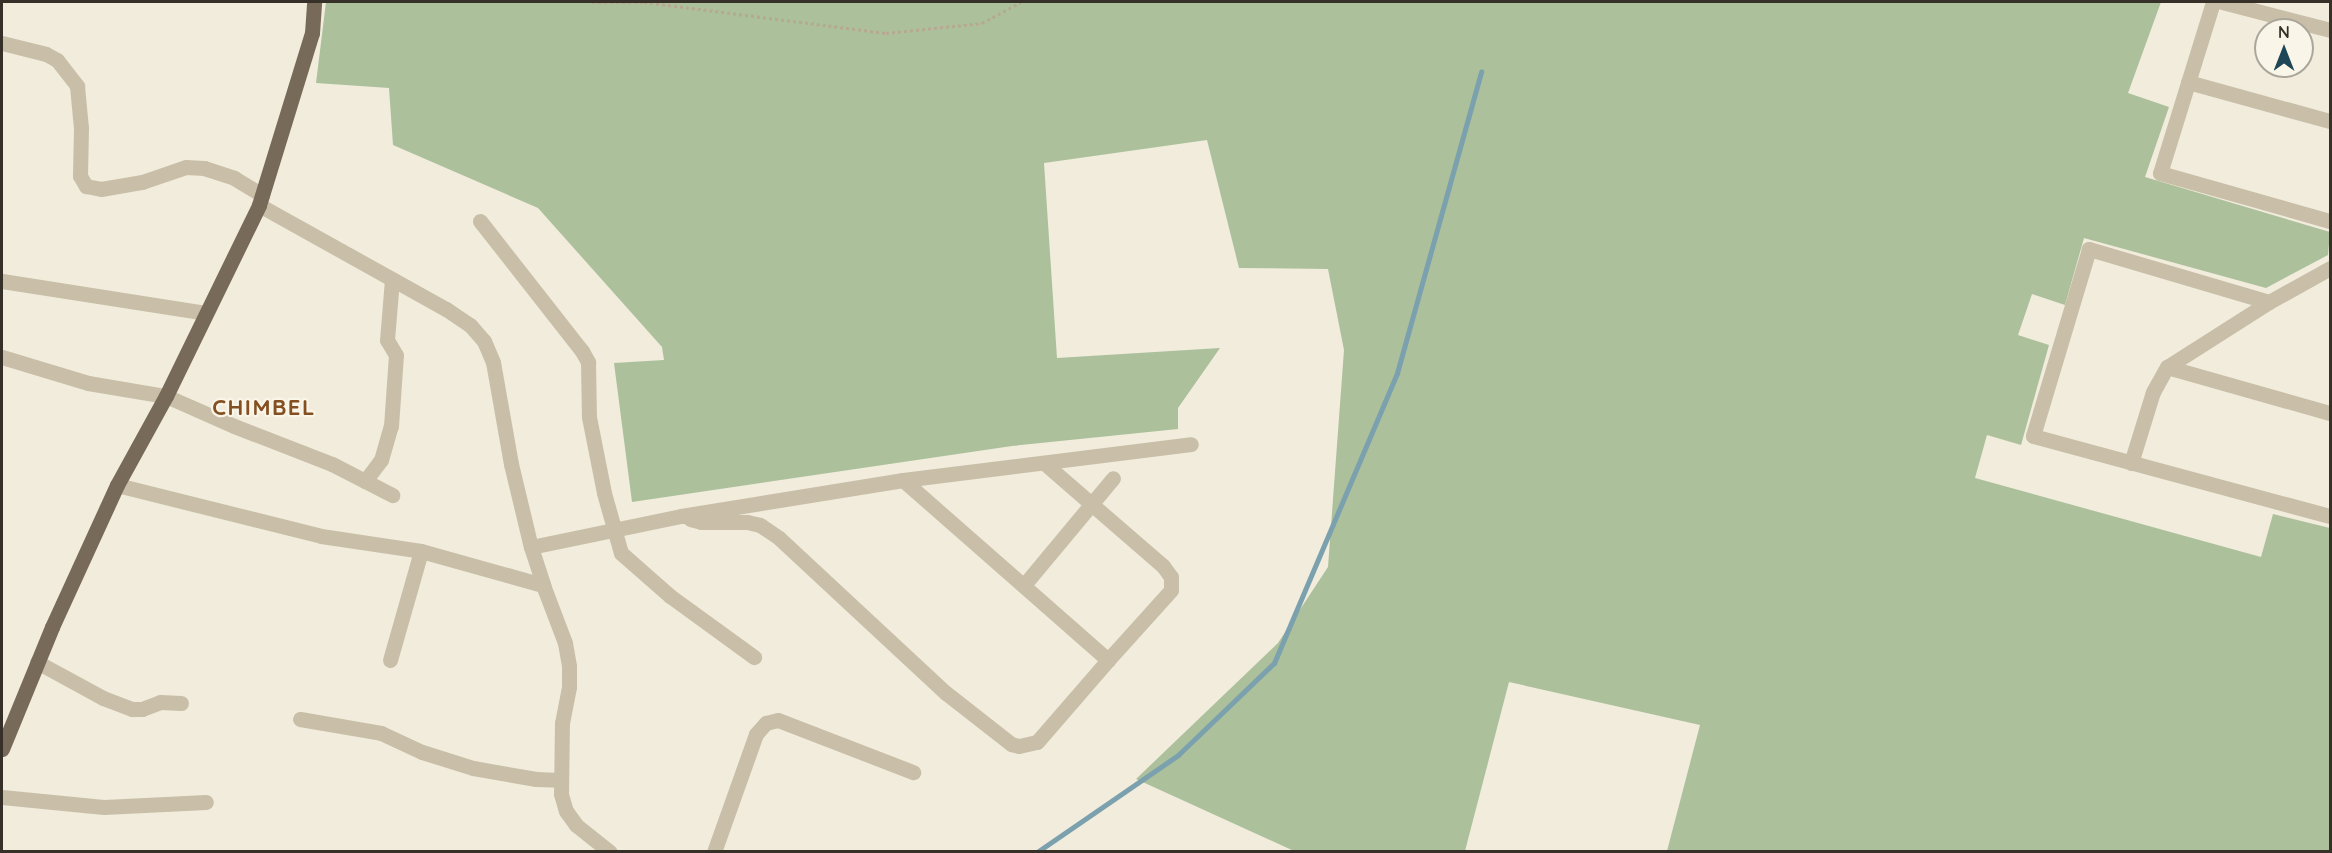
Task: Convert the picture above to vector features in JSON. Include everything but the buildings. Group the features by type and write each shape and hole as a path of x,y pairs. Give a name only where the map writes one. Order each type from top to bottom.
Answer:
{"main road":[{"path":"2,749 117,485 166,396 260,200 312,33 314,2"}],"street":[{"path":"2213,2 2160,172 2331,221"},
{"path":"2222,2 2331,30"},
{"path":"2,43 46,54 57,60 72,76 80,97 80,176 86,186 101,189 119,187 186,168 204,168 234,178 260,200 470,324 484,341 493,362 511,464 531,547 565,643 569,666 569,687 562,723 561,794 576,825 610,852"},
{"path":"2187,82 2331,121"},
{"path":"480,221 582,351 588,362 589,417 621,553 670,596 754,657"},
{"path":"2269,302 2089,249 2032,436 2331,516"},
{"path":"2131,463 2153,392 2167,367 2269,302 2331,268"},
{"path":"365,481 381,460 392,419 396,355 387,340 392,279"},
{"path":"2,281 206,313"},
{"path":"2,357 87,383 166,396 234,426 333,464 392,495"},
{"path":"2167,367 2331,413"},
{"path":"531,547 681,516 903,480 1191,444"},
{"path":"681,516 701,522 747,522 760,525 779,538 946,693 1011,744 1019,746 1037,742 1171,590 1172,581 1162,566 1044,463"},
{"path":"1024,585 1113,478"},
{"path":"903,480 1108,660"},
{"path":"117,485 321,536 421,551 543,585"},
{"path":"390,660 421,551"},
{"path":"38,662 103,698 132,709 142,710 160,702 181,703"},
{"path":"300,719 381,733 422,752 473,768 536,779 561,780"},
{"path":"714,852 756,734 766,723 778,720 913,772"},
{"path":"2,798 104,807 206,802"}],"path":[{"path":"592,2 644,2 886,33 982,22 1021,2"}],"green space":[{"path":"326,2 2161,2 2128,93 2169,107 2145,177 2330,232 2328,255 2266,288 2084,238 2065,305 2032,294 2018,335 2049,345 2021,445 1987,435 1975,478 2261,557 2273,514 2330,528 2330,851 1667,851 1700,725 1509,682 1465,851 1294,851 1136,779 1278,643 1328,567 1344,350 1328,269 1239,268 1207,140 1044,163 1057,358 1220,348 1178,408 1178,429 1012,446 632,502 614,363 664,360 662,347 538,208 393,145 389,88 316,83"}],"waterway":[{"path":"1037,852 1178,755 1274,663 1397,373 1481,72"}],"district":[{"name":"CHIMBEL","path":"264,408"}]}
